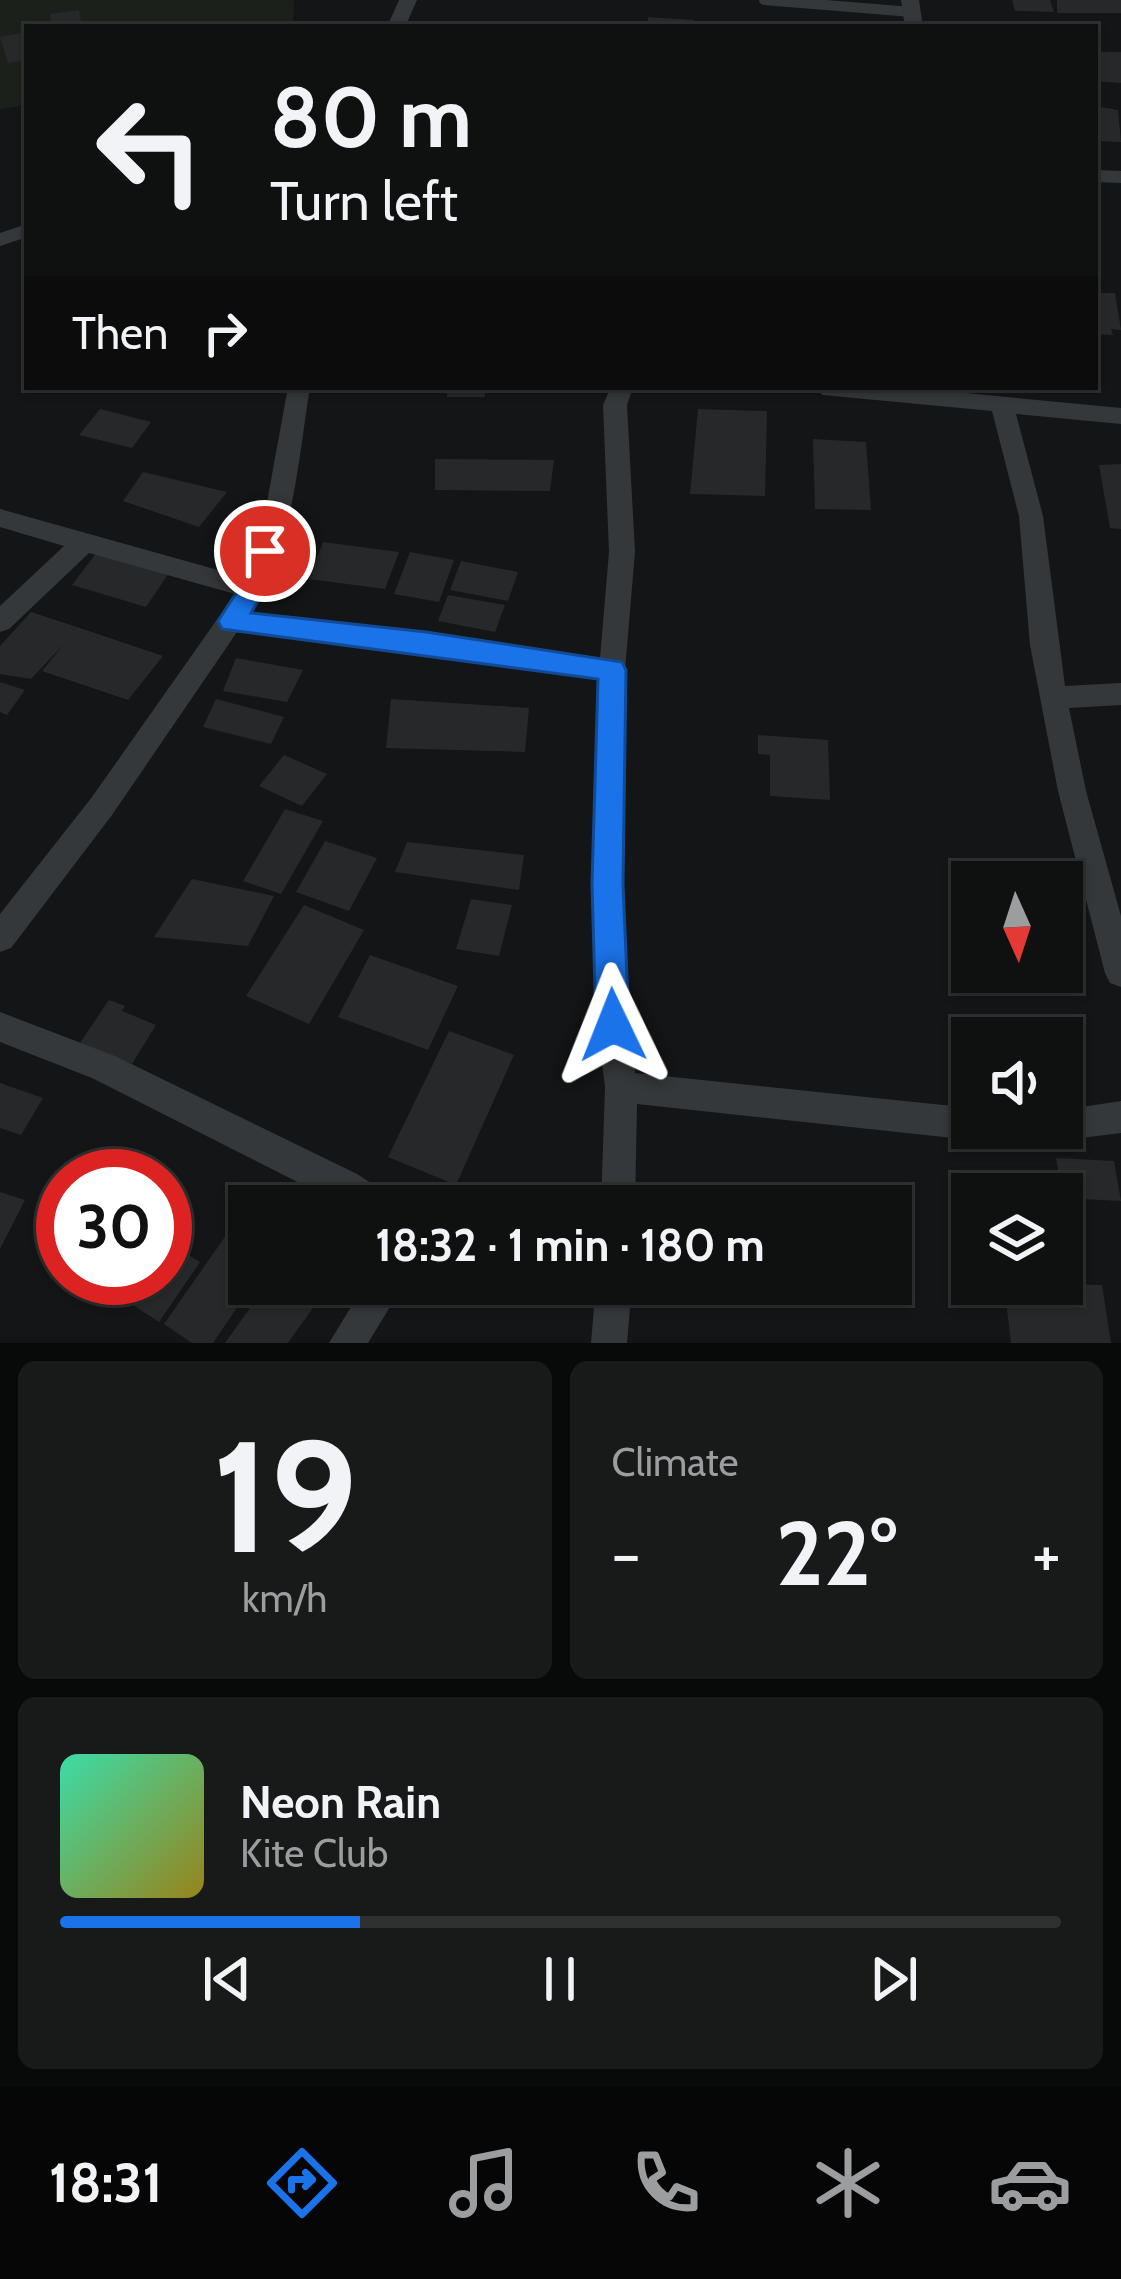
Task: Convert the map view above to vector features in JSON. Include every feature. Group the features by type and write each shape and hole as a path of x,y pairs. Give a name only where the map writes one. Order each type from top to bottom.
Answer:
{"street":[{"path":"0,938 102,806 252,589 277,513 298,390"},
{"path":"619,1185 621,1087 613,1025 608,884 612,670 622,552 615,405 621,390"},
{"path":"854,390 1121,416"},
{"path":"1002,405 1031,516 1043,645 1072,791 1121,973"},
{"path":"0,518 252,589"},
{"path":"0,622 84,542"},
{"path":"231,621 426,642 612,670"},
{"path":"1054,698 1121,694"},
{"path":"0,1027 104,1067 343,1185"},
{"path":"621,1087 951,1122"},
{"path":"1083,1123 1121,1117"},
{"path":"347,1343 372,1305"},
{"path":"609,1343 612,1305"}],"lane":[{"path":"764,0 912,13"}],"shaded area":[{"path":"0,0 294,0 293,24 24,24 24,105 0,109"}],"building":[{"path":"1012,0 1050,0 1054,12 1015,11"},
{"path":"1057,0 1121,0 1121,13 1057,13"},
{"path":"79,10 81,24 52,24 50,14"},
{"path":"648,17 694,20 693,24 647,24"},
{"path":"24,33 24,60 8,63 0,37"},
{"path":"1098,52 1121,52 1121,83 1098,81"},
{"path":"1098,107 1118,110 1121,142 1098,141"},
{"path":"1098,293 1115,293 1121,330 1111,329 1113,335 1098,334"},
{"path":"325,390 403,390 403,391"},
{"path":"448,390 485,390 485,397 447,397"},
{"path":"100,409 151,422 132,448 79,435"},
{"path":"698,409 767,411 765,496 690,494"},
{"path":"813,439 866,442 871,510 815,509"},
{"path":"435,459 554,460 550,491 435,490"},
{"path":"1121,464 1121,529 1110,528 1099,465"},
{"path":"143,472 227,492 199,527 123,501"},
{"path":"323,542 399,552 385,589 309,579"},
{"path":"97,552 169,573 146,607 72,585"},
{"path":"410,552 454,560 439,602 394,594"},
{"path":"285,558 310,563 298,589 272,585"},
{"path":"461,561 518,572 508,601 450,590"},
{"path":"448,595 505,605 495,632 438,621"},
{"path":"31,612 163,656 128,700 42,671 64,644 31,679 0,674 0,646"},
{"path":"236,658 303,670 287,702 223,691"},
{"path":"0,682 25,690 7,715 0,712"},
{"path":"216,699 284,717 271,744 203,727"},
{"path":"391,699 529,708 525,752 386,748"},
{"path":"758,735 828,740 830,800 770,796 770,755 758,754"},
{"path":"284,755 327,774 302,806 259,786"},
{"path":"285,809 323,821 281,894 243,881"},
{"path":"325,841 377,858 349,911 296,892"},
{"path":"407,842 524,855 519,890 395,872"},
{"path":"192,879 274,896 248,946 154,937"},
{"path":"471,899 512,905 499,956 456,949"},
{"path":"304,905 364,930 309,1024 246,996"},
{"path":"370,955 458,986 428,1050 338,1017"},
{"path":"109,1000 125,1006 122,1011 156,1025 132,1064 80,1043"},
{"path":"449,1031 514,1055 456,1185 388,1157"},
{"path":"0,1083 43,1098 21,1135 0,1128"},
{"path":"1056,1158 1114,1161 1121,1201 1083,1199 1083,1173 1059,1173"},
{"path":"0,1192 25,1200 0,1249"},
{"path":"228,1232 228,1305 239,1305 213,1343 192,1343 164,1324 177,1305 192,1305 192,1284"},
{"path":"1083,1284 1102,1285 1111,1343 1011,1343 1006,1305 1083,1305"},
{"path":"133,1305 171,1305 159,1322"},
{"path":"252,1305 315,1305 288,1343 225,1343"}],"route":[{"path":"265,551 252,589 231,621 426,642 612,670 608,884 613,1025"}]}
